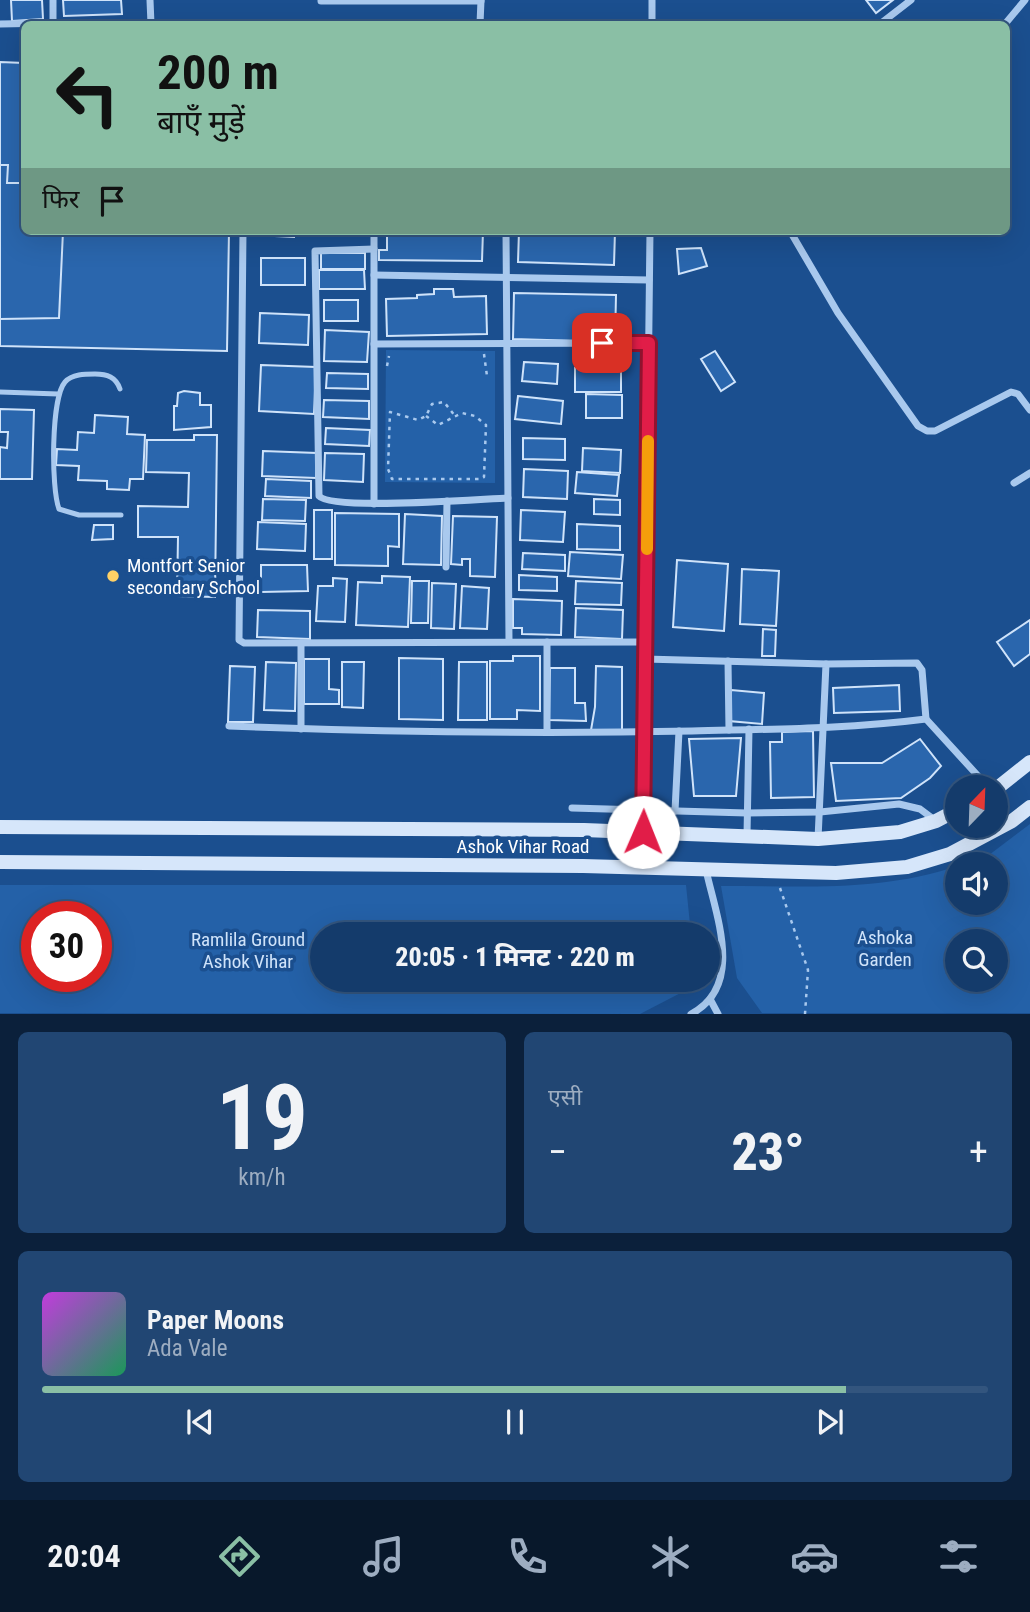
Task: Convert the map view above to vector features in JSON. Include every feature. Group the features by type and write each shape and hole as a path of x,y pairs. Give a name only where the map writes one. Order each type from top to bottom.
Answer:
{"main road":[{"path":"1008,779 1030,762"},
{"name":"Ashok Vihar Road","path":"0,862 706,869 836,873 907,867 950,854 1012,821 1030,807"},
{"name":"Ashok Vihar Road","path":"0,827 643,832 818,839 900,832 945,816"}],"street":[{"path":"53,0 53,21"},
{"path":"150,0 151,21"},
{"path":"652,0 652,21"},
{"path":"884,21 911,0"},
{"path":"1008,21 1025,0"},
{"path":"321,1 481,1 480,21"},
{"path":"0,24 21,24"},
{"path":"243,235 239,640 244,643 646,642"},
{"path":"374,235 374,504"},
{"path":"506,235 509,642"},
{"path":"643,832 650,235"},
{"path":"793,235 838,313 918,426 935,432 1011,392 1018,394 1030,411"},
{"path":"374,249 315,251 319,496 330,502 374,504 508,498"},
{"path":"374,275 649,280"},
{"path":"374,344 649,343"},
{"path":"1014,483 1030,473"},
{"path":"446,567 447,501"},
{"path":"547,642 547,732"},
{"path":"301,643 301,729"},
{"path":"645,659 827,664 917,663 922,670 926,719 977,775"},
{"path":"728,661 729,730"},
{"path":"818,839 827,664"},
{"path":"229,726 645,732 825,728 926,719"},
{"path":"747,835 749,729"},
{"path":"676,811 679,731"},
{"path":"572,808 747,813 820,812 899,804 920,808 936,821"},
{"path":"691,1013 710,999 719,986 723,957 706,869"},
{"path":"710,999 718,1013"}],"lane":[{"path":"120,388 113,377 85,374 66,381 58,394 55,475 59,509 79,515 121,515"},
{"path":"0,392 58,394"}],"path":[{"path":"426,416 438,425 455,416 469,414 486,425 486,468 482,479 392,479 388,469 390,412 414,421 426,416 432,404 440,402 449,406 455,416"},
{"path":"774,872 808,971 805,1013"}],"green space":[{"path":"386,350 495,351 495,483 385,482"},
{"name":"Ashoka Garden","path":"1030,824 1030,1013 762,1013 737,978 721,886 841,886 945,869 945,915 1008,915 1008,852 993,852"},
{"name":"Ramlila Ground Ashok Vihar","path":"0,885 686,885 690,922 310,922 310,992 682,992 640,1014 0,1013"}],"building":[{"path":"11,0 42,0 43,19 12,21"},
{"path":"63,0 121,0 122,14 64,16"},
{"path":"866,0 893,0 876,13"},
{"path":"0,62 21,63 21,235 229,235 227,351 0,346"},
{"path":"0,165 8,165 7,183 21,183 21,235 63,235 59,318 0,319"},
{"path":"253,235 294,235 294,237"},
{"path":"387,235 483,235 482,261 379,260 379,250 387,250"},
{"path":"519,235 615,235 614,265 518,262"},
{"path":"701,248 707,266 679,274 677,249"},
{"path":"321,253 365,253 365,269 321,269"},
{"path":"261,258 305,258 305,285 261,285"},
{"path":"319,270 364,270 365,289 319,289"},
{"path":"434,289 453,289 454,297 486,296 487,334 387,336 386,299 417,298 417,295 434,294"},
{"path":"514,293 616,295 615,342 513,339"},
{"path":"324,300 358,300 358,321 324,321"},
{"path":"260,313 309,315 308,345 259,343"},
{"path":"325,330 369,332 367,362 324,361"},
{"path":"715,351 735,382 721,391 701,359"},
{"path":"524,362 558,364 557,384 522,381"},
{"path":"261,365 316,367 314,414 259,411"},
{"path":"575,368 621,368 621,392 575,392"},
{"path":"327,373 368,374 368,389 326,388"},
{"path":"178,393 200,393 200,405 211,405 211,427 174,430 174,406 177,406"},
{"path":"586,394 622,395 622,418 586,418"},
{"path":"518,396 563,401 561,424 515,419"},
{"path":"324,400 369,401 369,419 323,417"},
{"path":"0,409 34,410 32,479 0,479 0,447 7,448 8,432 0,432"},
{"path":"95,415 128,417 127,434 145,435 143,479 130,479 129,490 107,489 107,481 78,480 79,466 56,465 57,449 77,450 78,432 94,433"},
{"path":"326,428 370,430 369,446 325,444"},
{"path":"194,435 217,435 215,597 177,596 178,537 138,537 138,506 188,507 189,473 146,472 147,440 194,440"},
{"path":"523,438 565,439 565,460 523,459"},
{"path":"583,448 621,450 620,473 582,471"},
{"path":"263,451 317,453 316,478 262,476"},
{"path":"325,453 364,454 363,482 324,480"},
{"path":"524,469 568,471 567,499 523,497"},
{"path":"577,472 619,475 617,496 575,493"},
{"path":"266,479 311,481 311,498 265,496"},
{"path":"263,499 306,500 305,521 262,520"},
{"path":"594,499 620,500 620,515 594,514"},
{"path":"314,510 332,510 332,559 314,559"},
{"path":"521,510 565,512 563,542 520,540"},
{"path":"335,513 399,514 399,547 388,546 388,566 335,565"},
{"path":"405,514 442,516 441,565 403,564"},
{"path":"453,516 497,517 495,577 470,576 470,559 462,559 462,565 451,564"},
{"path":"258,522 306,524 305,551 257,549"},
{"path":"577,524 620,526 620,550 577,549"},
{"path":"94,525 113,525 113,539 92,540"},
{"path":"570,552 623,555 621,579 568,576"},
{"path":"523,553 565,555 565,571 522,569"},
{"path":"677,560 728,564 724,631 673,627"},
{"path":"261,565 307,565 308,591 261,592"},
{"path":"742,569 779,571 776,626 740,624"},
{"path":"519,575 557,577 557,591 519,590"},
{"path":"382,576 410,577 408,627 356,625 358,582 382,583"},
{"path":"333,578 347,579 345,622 316,621 318,586 333,586"},
{"path":"412,581 429,581 428,623 411,623"},
{"path":"576,581 622,583 621,605 575,604"},
{"path":"432,583 456,584 454,629 431,628"},
{"path":"462,586 489,588 487,629 460,628"},
{"path":"513,599 562,601 561,635 522,634 522,628 513,628"},
{"path":"576,608 623,610 622,639 575,637"},
{"path":"258,610 310,611 310,639 257,637"},
{"path":"1030,620 1030,654 1014,666 997,642"},
{"path":"763,629 776,630 775,656 762,656"},
{"path":"513,656 540,656 540,711 517,710 517,719 490,719 490,661 513,661"},
{"path":"399,658 443,659 443,720 399,719"},
{"path":"304,659 329,659 329,689 339,690 339,704 304,704"},
{"path":"266,662 296,663 295,711 264,710"},
{"path":"342,662 364,662 363,708 342,707"},
{"path":"459,662 487,662 487,720 458,720"},
{"path":"230,666 255,667 253,722 228,722"},
{"path":"596,666 622,667 622,730 591,730 595,707"},
{"path":"550,668 575,668 575,703 585,703 586,721 549,720"},
{"path":"899,685 900,711 834,713 833,688"},
{"path":"731,690 764,693 762,724 729,721"},
{"path":"813,731 814,797 771,798 770,742 782,742 782,732"},
{"path":"741,738 736,796 694,796 689,739"},
{"path":"920,739 941,766 930,778 901,798 836,801 831,763 882,763"}],"slow traffic":[{"path":"647,549 648,441"}],"place":[{"name":"Montfort Senior secondary School","path":"113,576"}],"route":[{"path":"602,343 649,343 643,832"}]}
